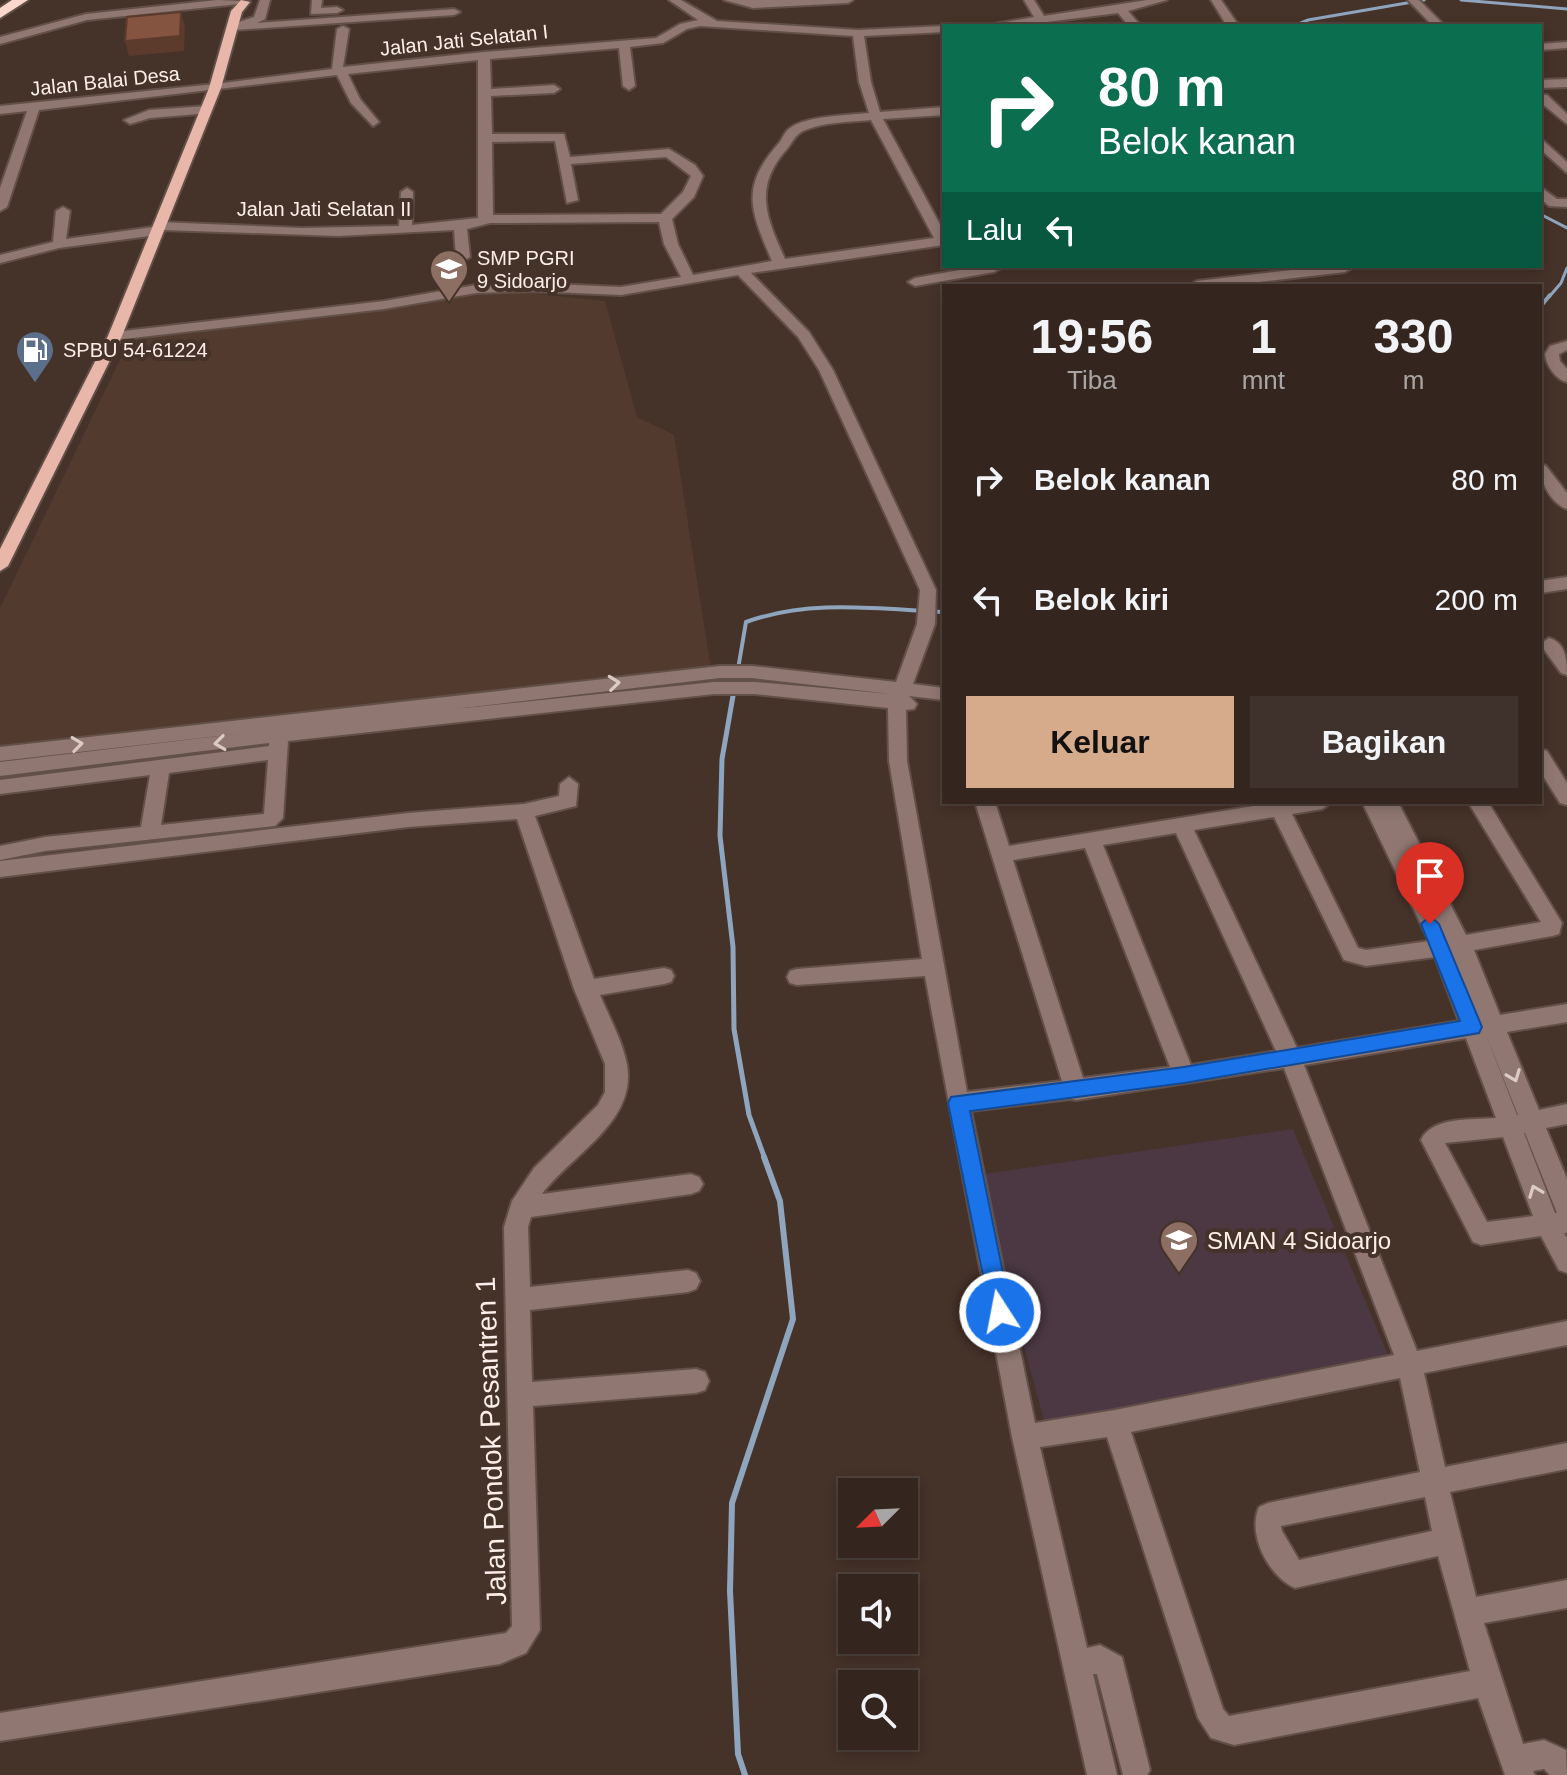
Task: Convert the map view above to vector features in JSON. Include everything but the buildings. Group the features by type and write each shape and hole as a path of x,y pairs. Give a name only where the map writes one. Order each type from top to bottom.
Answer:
{"highway":[{"path":"0,14 21,0"}],"main road":[{"path":"216,83 224,75 239,26 241,3"},
{"path":"0,566 115,336 206,110 241,3"}],"street":[{"path":"239,26 259,19 265,0"},
{"path":"317,0 315,12 454,3 454,6"},
{"path":"674,0 704,19 736,24 835,25 849,21"},
{"path":"735,1 848,0"},
{"path":"1029,0 1041,19"},
{"path":"1004,24 1121,9 1162,0"},
{"path":"1216,0 1232,24"},
{"path":"0,41 88,23 241,3"},
{"path":"1416,3 1437,24"},
{"path":"239,26 454,6"},
{"path":"1121,9 1133,24"},
{"path":"0,54 88,23"},
{"name":"Jalan Jati Selatan I","path":"216,83 484,55 659,41 688,25 858,33 942,29"},
{"path":"343,29 339,71 355,100 373,122"},
{"path":"858,33 865,82 876,118 942,239"},
{"path":"624,43 629,86"},
{"path":"1542,47 1567,45"},
{"path":"484,55 487,219"},
{"name":"Jalan Balai Desa","path":"0,110 216,83"},
{"path":"1542,93 1567,83"},
{"path":"484,93 554,89"},
{"path":"1542,93 1567,95"},
{"path":"1542,94 1567,120"},
{"path":"0,207 34,107"},
{"path":"130,120 149,114 206,110"},
{"path":"780,264 761,209 759,190 768,163 799,126 942,111"},
{"path":"485,138 560,137 572,200"},
{"path":"1542,144 1567,169"},
{"path":"565,161 671,154 691,168 697,176 689,194 665,218 671,244 689,280"},
{"path":"405,230 407,192"},
{"path":"1542,193 1550,201 1564,206"},
{"path":"59,244 63,211"},
{"name":"Jalan Jati Selatan II","path":"0,259 59,244 158,229 353,233 460,225 487,219 665,218"},
{"path":"460,225 463,257"},
{"path":"115,336 356,309 476,289 517,287 621,291 942,241"},
{"path":"915,282 995,270"},
{"path":"1207,284 1346,270"},
{"path":"741,271 804,335 826,370 930,597 926,624 900,696 898,761 958,1103 1025,1437 1102,1775"},
{"path":"1567,345 1555,349 1552,354 1553,362 1567,378"},
{"path":"1542,472 1567,504"},
{"path":"1542,573 1567,570"},
{"path":"1542,587 1567,583"},
{"path":"1552,644 1567,669"},
{"path":"0,787 161,765 272,737 388,715 717,680 754,680 900,696 942,706"},
{"path":"900,696 942,694"},
{"path":"0,754 272,737"},
{"path":"0,769 272,737"},
{"path":"0,853 45,844 259,823 273,818 272,737"},
{"path":"1542,758 1561,779 1567,798"},
{"path":"150,834 161,765"},
{"path":"0,869 408,820 524,811 569,801 569,784"},
{"path":"986,804 1076,1091"},
{"path":"1000,855 1310,804"},
{"path":"1373,804 1452,947"},
{"path":"1389,804 1483,1026 1558,1224 1567,1262"},
{"path":"1280,809 1351,954 1366,958 1452,947 1552,928 1479,804"},
{"name":"Jalan Pondok Pesantren 1","path":"0,1727 500,1650 516,1643 526,1630 516,1227 520,1208 537,1180 599,1120 615,1096 616,1064 585,989 524,811"},
{"path":"1183,827 1291,1059 1410,1364 1447,1541 1487,1682 1516,1768 1546,1754 1555,1757 1566,1775"},
{"path":"1091,840 1184,1075"},
{"path":"797,977 933,967"},
{"path":"585,989 664,976"},
{"path":"958,1103 1076,1091 1567,1013"},
{"path":"1558,1224 1481,1234 1432,1140 1439,1134 1521,1124 1567,1114"},
{"path":"1521,1124 1567,1208"},
{"path":"520,1208 691,1184"},
{"path":"516,1300 688,1281"},
{"path":"1025,1437 1115,1423 1567,1333"},
{"path":"521,1395 696,1381"},
{"path":"1115,1423 1212,1718 1221,1728 1234,1731 1487,1682"},
{"path":"1447,1541 1295,1574 1287,1568 1266,1525 1268,1516 1567,1456"},
{"path":"1467,1612 1567,1594"},
{"path":"1076,1664 1100,1659 1112,1667 1135,1770"}],"shaded area":[{"path":"507,291 605,301 637,417 674,435 714,688 0,757 0,608 129,341"},
{"name":"SMAN 4 Sidoarjo","path":"1293,1129 1396,1374 1047,1431 977,1175"}],"waterway":[{"path":"1299,24 1424,0"},
{"path":"1461,0 1567,9"},
{"path":"1542,215 1567,228"},
{"path":"1549,297 1561,283 1567,268"},
{"path":"1542,305 1550,295"},
{"path":"737,675 746,622 795,610 819,608 942,612"},
{"path":"737,673 722,759 720,836 733,947 734,1029 749,1115 765,1159"},
{"path":"745,1775 738,1754 730,1591 732,1503 793,1319 780,1201 764,1157"}],"place":[{"name":"SMP PGRI 9 Sidoarjo","path":"449,303"},
{"name":"SPBU 54-61224","path":"35,384"},
{"name":"SMAN 4 Sidoarjo","path":"1179,1274"}],"route":[{"path":"1000,1312 958,1103 1076,1091 1291,1059 1473,1027 1430,924"}]}
